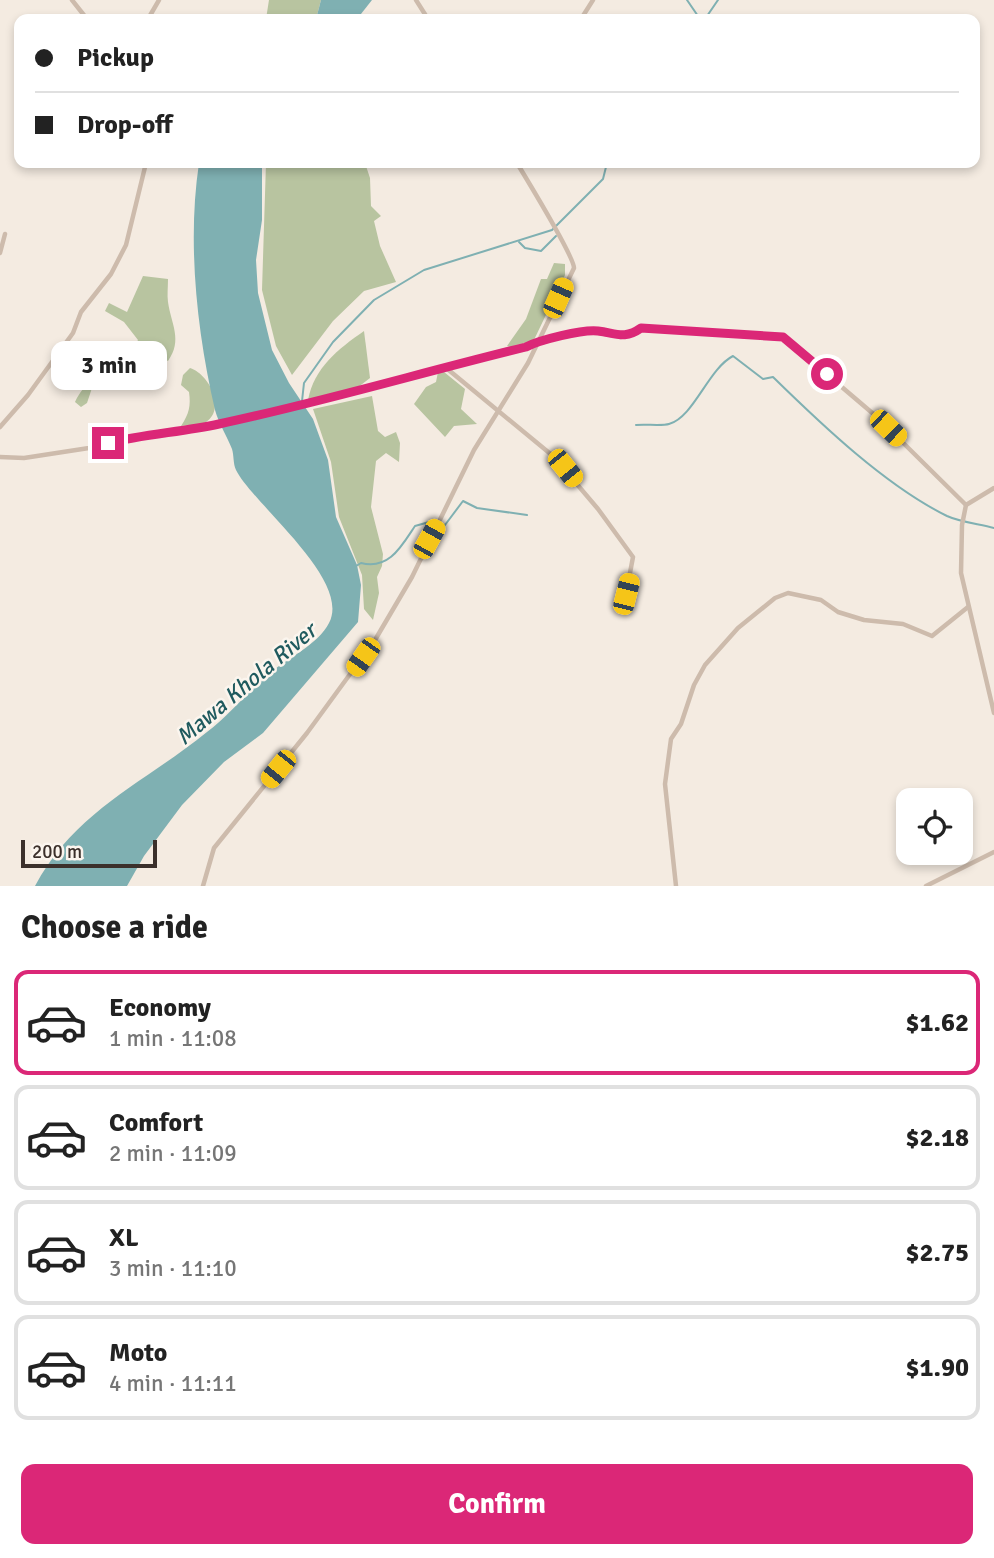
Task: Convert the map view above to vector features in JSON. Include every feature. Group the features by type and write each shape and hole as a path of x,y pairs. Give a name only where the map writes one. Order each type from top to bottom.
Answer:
{"street":[{"path":"72,0 84,14"},
{"path":"0,427 28,395 73,333 81,313 111,274 126,246 145,168"},
{"path":"202,886 214,848 307,733 375,640 538,341 574,268 569,251 550,224 520,168"},
{"path":"0,253 5,234"},
{"path":"0,457 24,458 216,425 355,392 526,347 538,341 589,331 621,337 641,328 783,337 877,417 966,505"},
{"path":"445,367 565,468 633,557 626,594"},
{"path":"994,488 966,505 961,573 994,713"},
{"path":"676,886 665,784 671,739 681,724 705,665 737,628 775,598 788,593 821,600 838,612 863,620 903,624 932,636 968,607"},
{"path":"926,886 994,852"}],"green space":[{"path":"269,0 321,0 317,14 267,14"},
{"path":"266,168 367,168 370,178 371,206 381,216 374,221 380,246 396,282 364,291 333,321 292,375 276,346 262,290"},
{"path":"554,263 565,264 565,275 533,342 514,348 507,346 526,319 541,279 547,279"},
{"path":"143,276 168,279 168,302 175,332 172,353 168,361 148,351 137,386 110,380 106,387 100,382 92,388 87,403 81,407 75,402 95,374 99,361 98,352 122,368 138,340 124,322 105,311 109,303 127,312"},
{"path":"364,331 370,378 357,388 308,400 316,378 328,360"},
{"path":"190,368 205,379 214,396 215,405 208,421 199,425 181,426 188,414 190,402 189,392 181,385 183,375"},
{"path":"438,372 444,372 465,389 461,409 477,424 454,426 445,437 414,404 426,387 436,382"},
{"path":"372,396 378,431 385,437 396,432 400,443 399,462 386,453 376,461 371,507 383,554 377,577 379,593 373,620 364,609 362,575 339,517 331,462 313,409"}],"water":[{"path":"321,0 372,0 361,14 317,14"},
{"path":"198,168 262,168 262,220 256,260 258,293 272,350 289,383 313,419 328,460 336,517 357,565 361,585 358,622 263,733 224,762 182,805 144,856 127,886 35,886 51,860 90,818 207,732 276,668 318,638 329,623 332,605 327,586 298,543 236,470 232,449 215,410 203,350 196,287"}],"waterway":[{"path":"687,0 697,14"},
{"path":"708,14 718,0"},
{"path":"302,401 304,383 333,342 374,300 424,270 552,230 603,179 606,168"},
{"path":"519,242 525,248 541,251 556,236"},
{"path":"636,425 666,425 678,420 694,403 716,371 733,356 763,379 773,377 834,434 901,488 947,516 994,528"},
{"path":"356,566 387,560 399,549 415,526 429,522 445,525 463,501 477,508 527,515"}],"route":[{"path":"108,443 216,425 355,392 421,372 526,347 538,341 589,331 621,337 641,328 783,337 827,374"}],"water label":[{"name":"Mawa Khola River","path":"246,684"}]}
